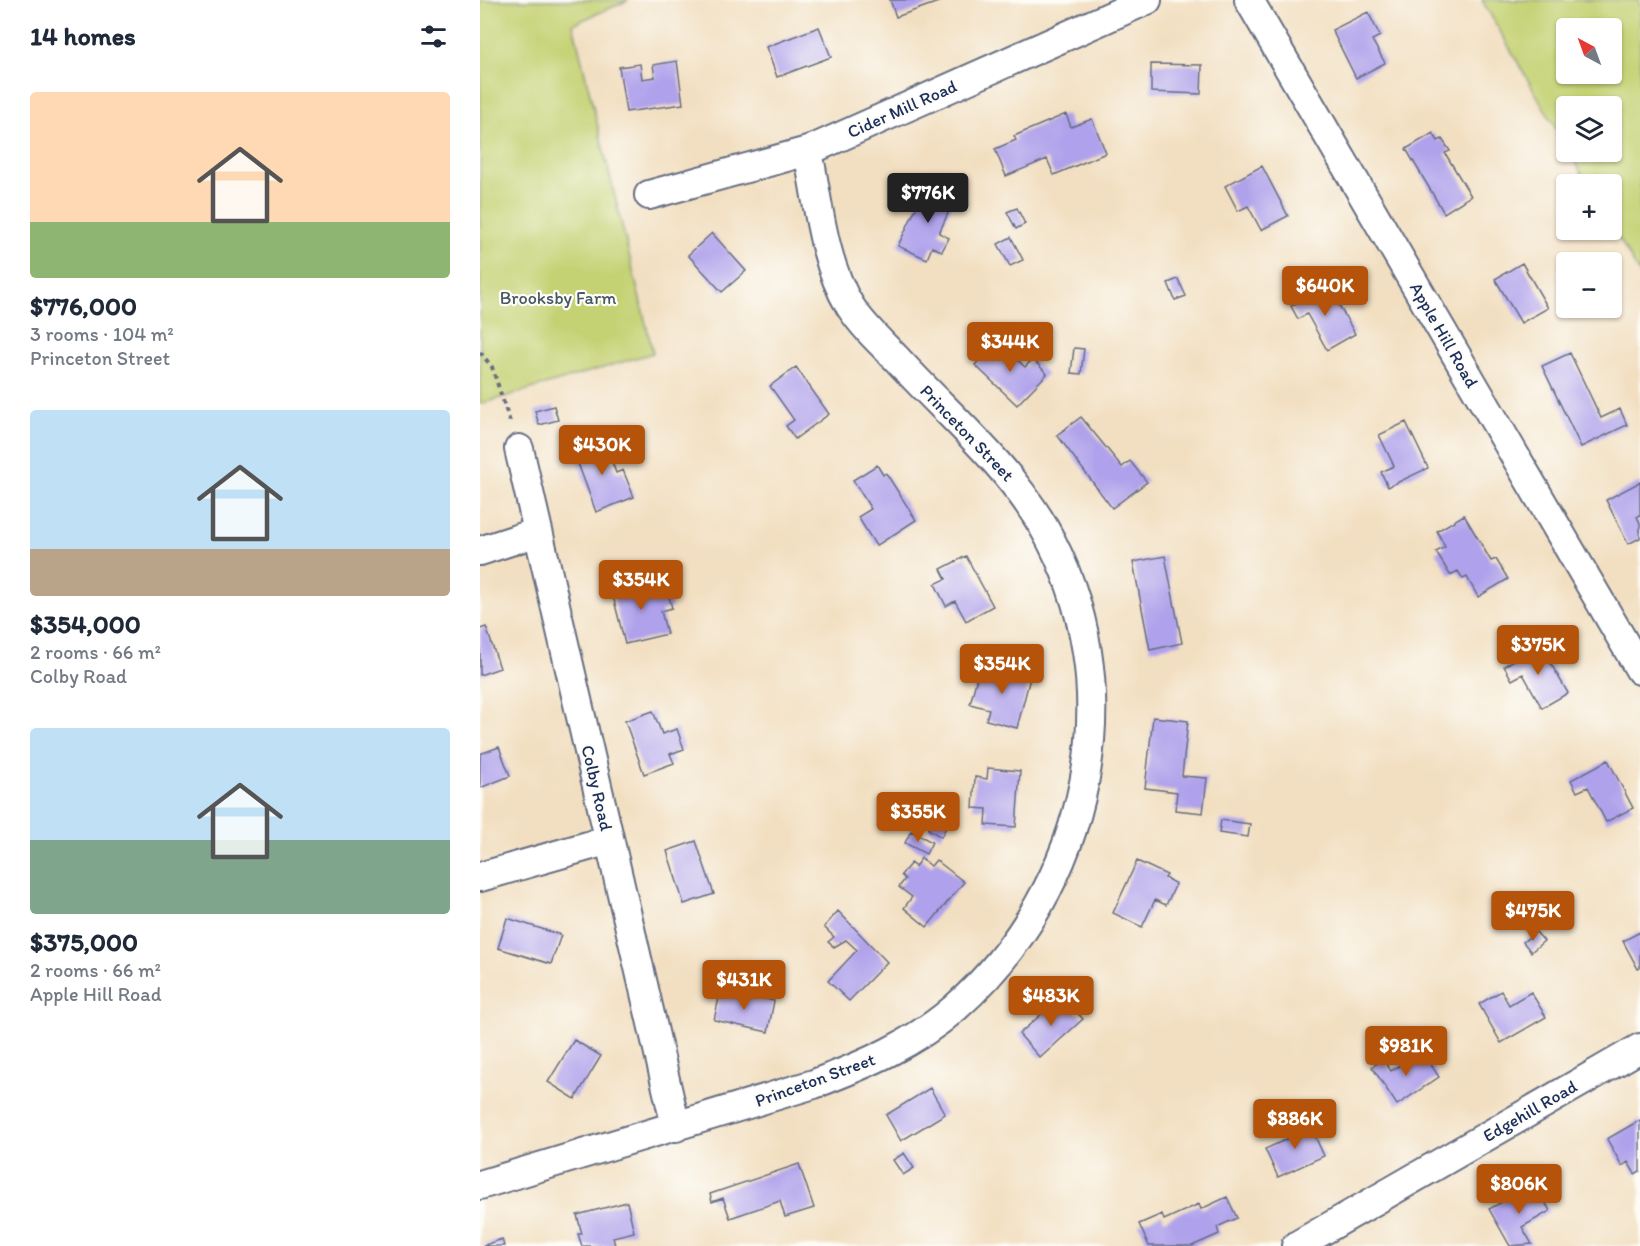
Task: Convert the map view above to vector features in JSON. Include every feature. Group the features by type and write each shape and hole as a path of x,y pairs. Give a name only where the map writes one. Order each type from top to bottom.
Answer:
{"street":[{"name":"Cider Mill Road","path":"649,195 808,151 1147,0"},
{"name":"Apple Hill Road","path":"1249,0 1640,670"},
{"name":"Princeton Street","path":"480,1185 676,1127 863,1066 910,1040 953,1009 991,972 1024,931 1051,885 1071,836 1085,785 1091,732 1090,679 1082,627 1066,576 1044,528 1016,483 981,444 942,408 850,307 828,249 808,151"},
{"name":"Colby Road","path":"519,449 676,1127"},
{"path":"480,550 538,532"},
{"path":"480,877 609,840"},
{"name":"Edgehill Road","path":"1296,1246 1640,1048"}],"path":[{"path":"480,352 492,367 519,449"}],"green space":[{"name":"Brooksby Farm","path":"480,0 629,0 573,24 653,353 480,404"},
{"path":"1482,0 1640,0 1640,275 1620,240 1622,240 1622,174 1582,174 1575,162 1622,162 1622,96 1556,96 1556,129"}],"building":[{"path":"890,0 944,0 896,17"},
{"path":"1368,12 1380,36 1372,40 1385,63 1356,78 1332,30"},
{"path":"819,27 831,57 777,77 766,47"},
{"path":"677,61 683,104 626,112 619,67 640,64 642,79 655,77 653,65"},
{"path":"1151,64 1202,65 1201,94 1151,92"},
{"path":"1066,114 1071,127 1092,119 1106,153 1054,175 1047,159 1006,176 995,149 1016,140 1014,136"},
{"path":"1433,133 1438,141 1442,139 1450,151 1445,153 1471,196 1444,213 1406,149"},
{"path":"1262,166 1288,216 1261,230 1248,206 1238,211 1225,186"},
{"path":"927,185 955,198 939,233 949,238 942,251 932,247 927,259 898,246"},
{"path":"1017,208 1025,224 1016,229 1007,212"},
{"path":"712,233 746,271 722,292 688,255"},
{"path":"1011,237 1023,260 1010,266 998,244"},
{"path":"1522,263 1548,308 1521,323 1495,279"},
{"path":"1178,279 1186,296 1175,300 1168,283"},
{"path":"1328,285 1355,334 1327,350 1307,314 1298,319 1291,306"},
{"path":"998,341 1025,367 1033,359 1047,374 1017,405 975,365"},
{"path":"1074,348 1084,349 1081,374 1071,373"},
{"path":"1570,353 1601,418 1620,409 1627,425 1581,447 1542,366"},
{"path":"796,367 829,414 795,439 786,426 794,420 770,386"},
{"path":"554,406 558,420 539,425 535,411"},
{"path":"1081,417 1122,467 1130,461 1147,482 1112,508 1057,435"},
{"path":"1406,422 1428,468 1388,487 1381,472 1394,466 1379,435"},
{"path":"596,438 601,450 607,448 616,473 623,470 634,497 596,512 572,447"},
{"path":"877,465 883,475 886,473 916,520 876,546 858,517 871,509 853,480"},
{"path":"1640,482 1640,515 1637,517 1640,523 1640,538 1628,544 1606,500"},
{"path":"1464,515 1491,561 1496,559 1508,579 1478,597 1467,577 1463,579 1458,571 1450,575 1436,552 1445,547 1437,531"},
{"path":"966,556 993,606 966,621 955,601 946,606 935,584 946,579 941,569"},
{"path":"1165,556 1182,643 1150,650 1133,562"},
{"path":"641,581 643,590 666,585 672,608 661,611 667,634 625,644 611,588"},
{"path":"486,627 500,668 480,675 480,629"},
{"path":"1540,645 1568,693 1542,708 1523,674 1512,680 1504,666"},
{"path":"1001,666 1031,674 1017,728 986,720 989,709 970,704 979,670 999,675"},
{"path":"653,711 662,734 677,729 684,749 670,754 674,763 644,774 625,721"},
{"path":"1153,717 1188,721 1182,776 1207,778 1203,813 1175,810 1177,792 1145,788"},
{"path":"499,747 510,776 480,788 480,754"},
{"path":"1608,760 1633,808 1606,822 1588,787 1577,792 1571,780"},
{"path":"988,768 1020,771 1016,827 986,825 987,809 973,808 975,777 987,779"},
{"path":"939,809 952,816 941,837 928,829"},
{"path":"1221,820 1250,824 1248,837 1219,833"},
{"path":"911,831 932,842 926,854 905,843"},
{"path":"696,841 714,894 684,904 667,851"},
{"path":"921,858 931,866 936,860 964,882 927,927 904,908 912,897 899,887 905,879 901,875 911,863 915,867"},
{"path":"1137,861 1167,875 1165,878 1176,884 1166,905 1155,900 1142,927 1113,913"},
{"path":"838,911 887,962 849,1001 828,981 857,950 846,940 834,947 828,942 834,937 824,927"},
{"path":"507,918 561,935 551,964 498,948"},
{"path":"1536,932 1544,941 1531,952 1523,942"},
{"path":"1640,932 1640,968 1638,969 1623,941"},
{"path":"721,989 774,1001 768,1032 714,1020"},
{"path":"1501,991 1509,1005 1531,992 1546,1017 1501,1043 1479,1004"},
{"path":"1062,996 1083,1019 1040,1058 1019,1034"},
{"path":"574,1040 601,1056 575,1099 548,1082"},
{"path":"1422,1051 1439,1077 1397,1105 1372,1067 1383,1059 1391,1071"},
{"path":"930,1088 945,1114 901,1141 886,1115"},
{"path":"1640,1120 1640,1171 1635,1174 1628,1162 1622,1166 1607,1139"},
{"path":"1308,1121 1324,1156 1278,1177 1265,1149 1294,1136 1291,1129"},
{"path":"904,1153 914,1168 903,1175 893,1160"},
{"path":"799,1164 814,1208 785,1217 780,1201 730,1218 723,1198 712,1202 710,1194"},
{"path":"1535,1184 1550,1211 1522,1227 1532,1244 1510,1246 1489,1209"},
{"path":"1227,1197 1237,1218 1217,1227 1219,1234 1192,1246 1149,1246 1139,1224 1162,1214 1164,1220 1199,1204 1201,1209"},
{"path":"627,1202 634,1232 613,1237 615,1246 582,1246 578,1234 582,1234 577,1215"},
{"path":"502,1239 504,1246 482,1246"}]}
